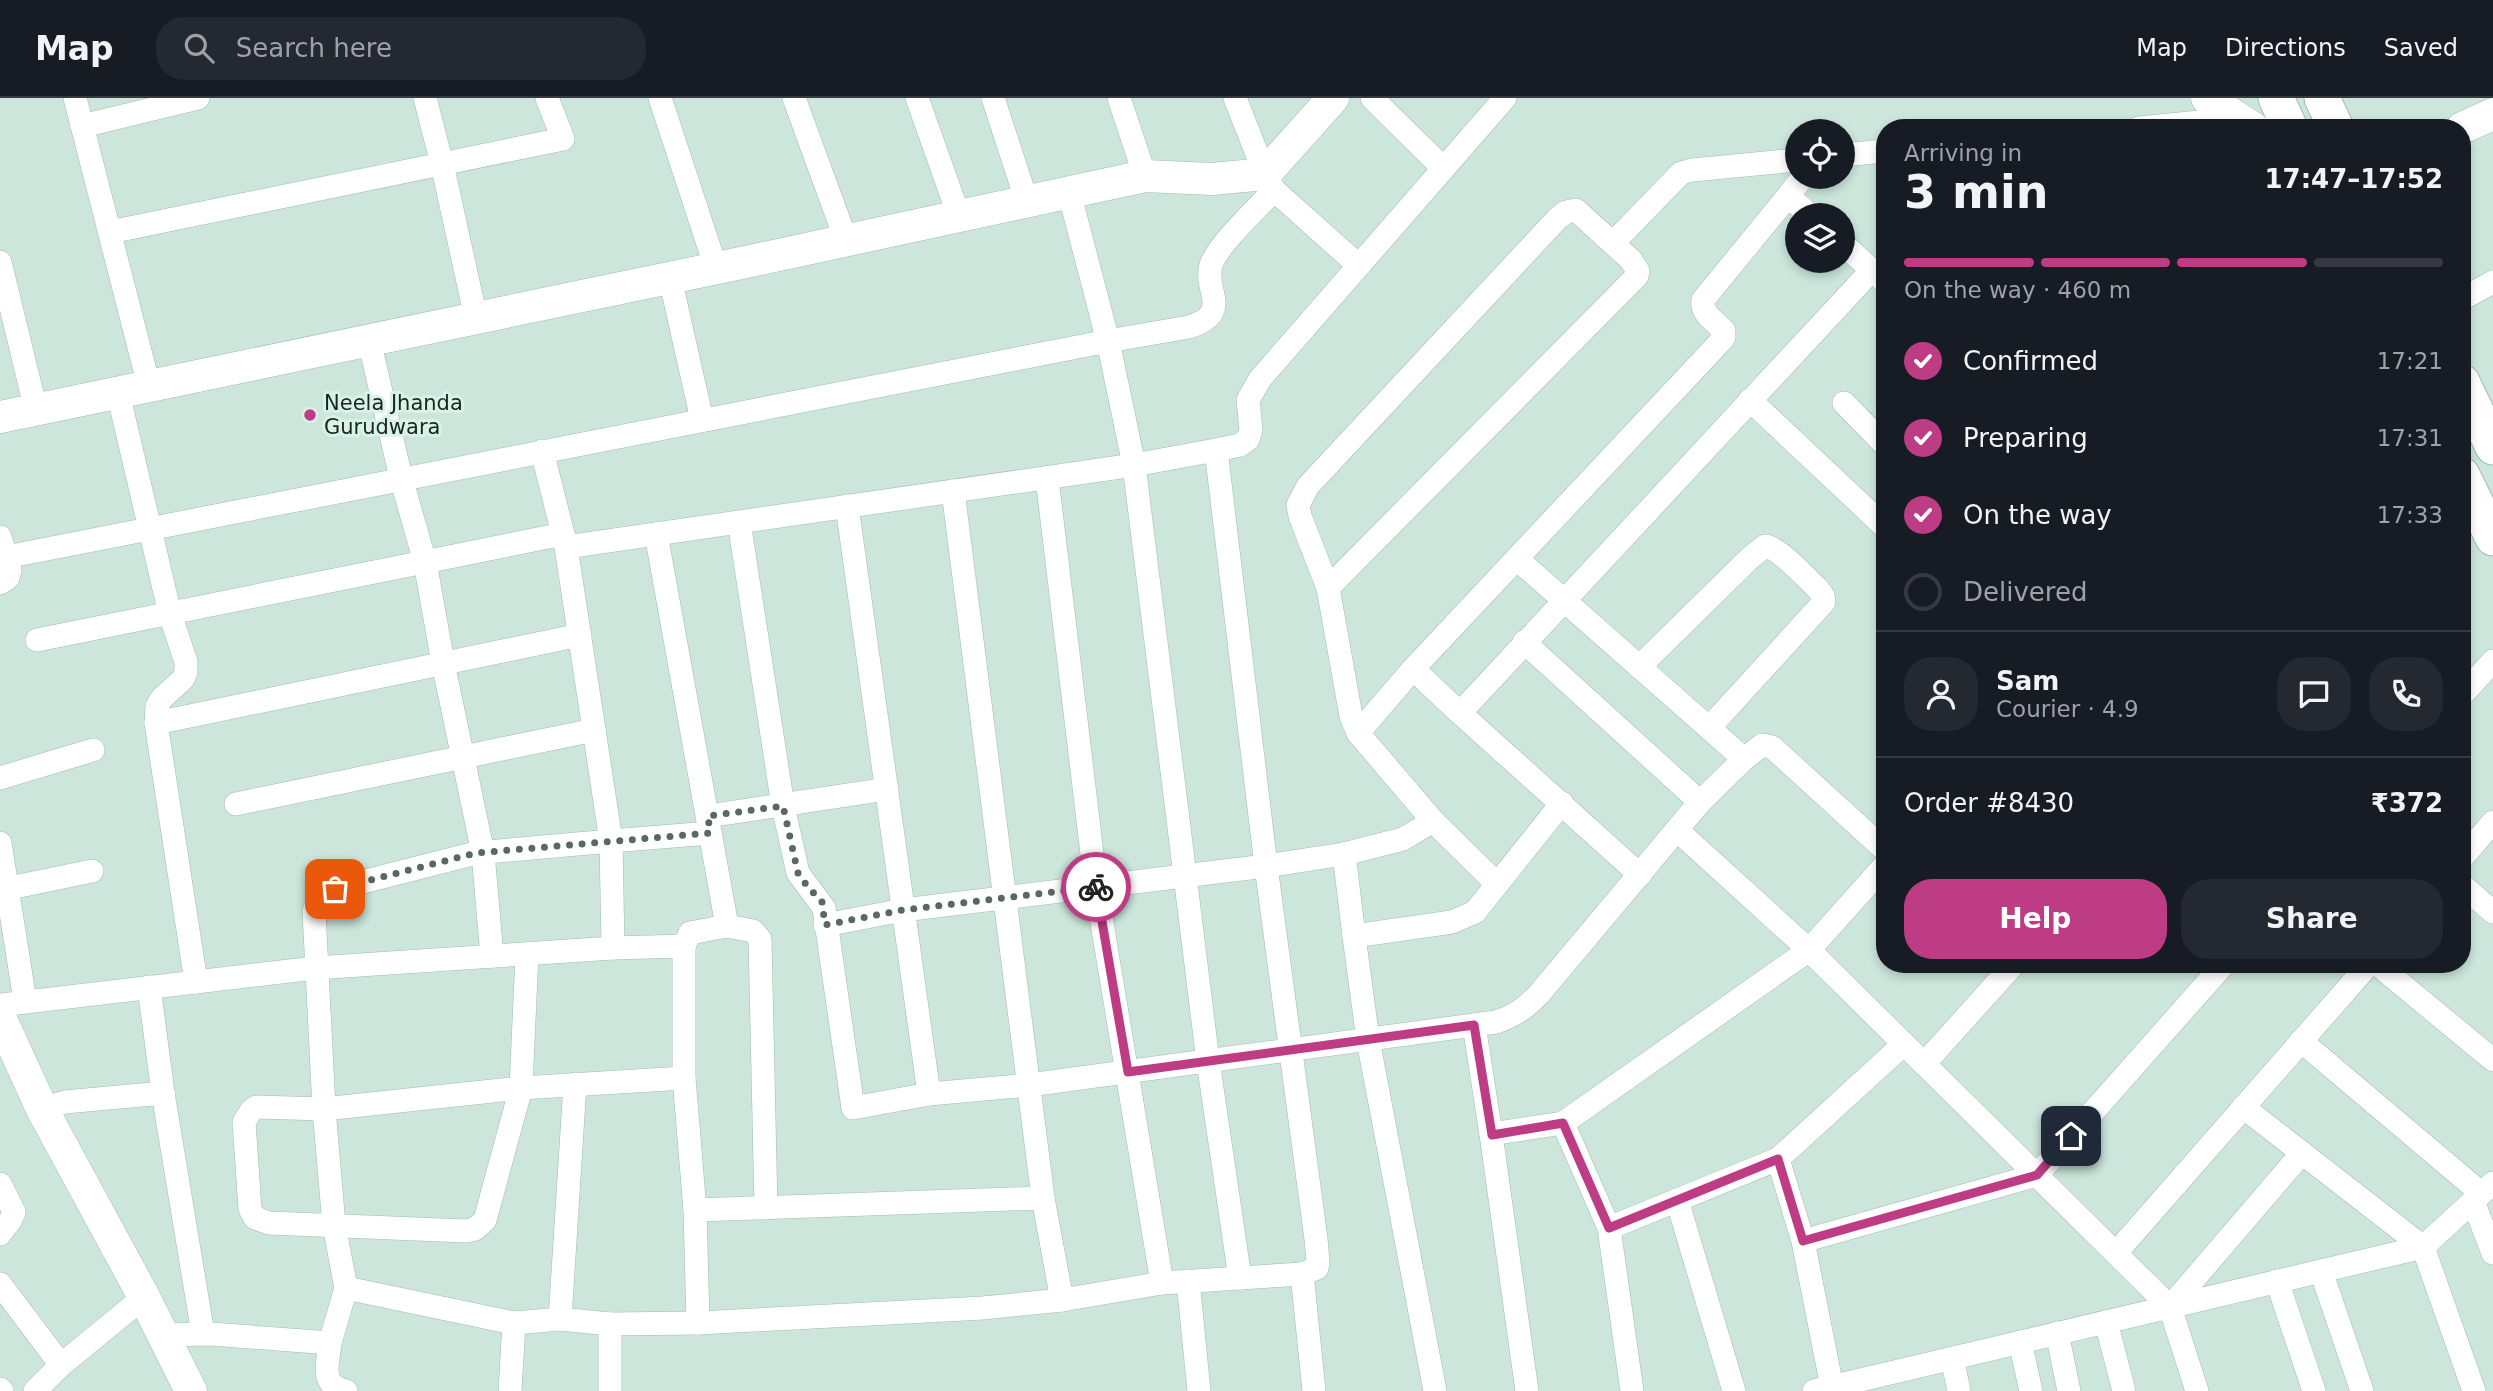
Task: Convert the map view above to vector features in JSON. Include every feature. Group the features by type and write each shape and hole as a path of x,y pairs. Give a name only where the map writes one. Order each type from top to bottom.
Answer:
{"main road":[{"path":"2276,98 2286,119"},
{"path":"2322,98 2332,119"},
{"path":"2471,401 2493,447"},
{"path":"2471,493 2493,538"}],"street":[{"path":"75,98 149,386"},
{"path":"82,126 194,98"},
{"path":"425,98 476,318"},
{"path":"110,232 563,139 547,98"},
{"path":"660,98 716,268"},
{"path":"794,98 846,240"},
{"path":"917,98 959,216"},
{"path":"993,98 1027,201"},
{"path":"1119,98 1145,176"},
{"path":"1235,98 1270,182 1358,265"},
{"path":"0,583 10,575 3,547 151,527 1200,323 1213,310 1215,302 1210,273 1213,261 1333,98"},
{"path":"1372,98 1443,168"},
{"path":"37,640 425,562 565,540 656,534 1047,478 1240,445 1248,439 1251,430 1248,400 1255,387 1505,98"},
{"path":"2207,98 2241,119"},
{"path":"2471,124 2493,114"},
{"path":"1855,154 1876,152"},
{"path":"1613,243 1681,173 1785,161"},
{"path":"0,417 1145,176 1270,182"},
{"path":"1358,733 1413,669 1724,337 1724,331 1701,306 1703,300 1793,189"},
{"path":"1069,192 1108,341 1134,465 1208,1061 1240,1278"},
{"path":"1788,195 1797,203"},
{"path":"1328,588 1637,276 1636,266 1576,210 1561,215 1308,486 1298,505 1328,588 1351,716 1358,733 1433,821 1497,884"},
{"path":"1855,255 1876,274"},
{"path":"0,262 36,410"},
{"path":"670,278 702,420"},
{"path":"1460,713 1750,400 1876,278"},
{"path":"2471,294 2493,282"},
{"path":"369,340 401,478 425,562 483,853 492,956"},
{"path":"118,393 170,614 186,662 186,672 180,683 162,698 157,706 156,723 196,982"},
{"path":"1750,400 1876,519"},
{"path":"1844,402 1876,436"},
{"path":"346,1288 514,1323 560,1319 610,1324 698,1323 983,1308 1062,1300 1162,1283 1302,1274 1312,1271 1318,1262 1293,1050 1266,866 1216,450"},
{"path":"542,451 565,540 611,841 613,948"},
{"path":"1047,478 1096,887 1162,1283"},
{"path":"953,491 1043,1198 1062,1300"},
{"path":"847,506 929,1094"},
{"path":"739,522 783,806 798,873 822,902 853,1108 929,1094 1128,1072 1496,1022 1525,1009 1700,802 1762,745 1772,747 1876,842"},
{"path":"656,534 727,926"},
{"path":"1639,667 1750,558 1765,546 1778,553 1818,589 1824,602 1709,728"},
{"path":"1517,559 1744,759"},
{"path":"156,723 580,635"},
{"path":"1524,642 1700,802"},
{"path":"2471,685 2493,661"},
{"path":"1413,669 1640,875"},
{"path":"236,804 594,730"},
{"path":"0,778 93,750"},
{"path":"346,1391 331,1385 328,1380 330,1343 346,1288 334,1225 324,1110 315,968 314,911 317,902 335,889 483,853 611,841 709,825 783,806 887,789"},
{"path":"1354,936 1437,924 1465,918 1475,912 1562,803"},
{"path":"825,925 903,910 1344,854 1403,839 1433,821"},
{"path":"2471,848 2493,822"},
{"path":"1677,830 1809,950 2170,1307 2197,1391"},
{"path":"0,844 13,1009 42,1109 144,1297 191,1391"},
{"path":"1344,854 1368,1040 1435,1391"},
{"path":"3,889 92,871"},
{"path":"1492,1135 1563,1123 1809,950 1876,876"},
{"path":"2471,892 2493,912"},
{"path":"698,1323 695,1210 684,1078 684,946 690,933 727,926 753,931 760,939 766,1208"},
{"path":"0,1005 13,1009 149,987 315,968 613,948 684,946"},
{"path":"527,954 521,1088 485,1220 480,1226 466,1231 269,1223 255,1218 250,1209 244,1122 246,1116 256,1107 324,1110 521,1088 684,1078"},
{"path":"1924,1064 2006,973"},
{"path":"1803,1241 2037,1175 2216,973"},
{"path":"2116,1253 2361,973"},
{"path":"2388,973 2493,1060"},
{"path":"149,987 163,1093 203,1334"},
{"path":"1474,1025 1527,1391"},
{"path":"2301,1041 2482,1192 2493,1253"},
{"path":"1609,1228 1778,1159 1904,1044"},
{"path":"560,1319 576,1084"},
{"path":"42,1109 65,1102 163,1093"},
{"path":"2243,1107 2423,1247 2474,1391"},
{"path":"1563,1123 1609,1228 1632,1391"},
{"path":"2170,1307 2302,1153"},
{"path":"1778,1159 1803,1241 1823,1389 1877,1384 1952,1358 2423,1247 2482,1192"},
{"path":"0,1184 14,1212 0,1234"},
{"path":"695,1210 1043,1198"},
{"path":"1677,1200 1734,1391"},
{"path":"2321,1271 2362,1391"},
{"path":"1302,1274 1314,1391"},
{"path":"1188,1281 1199,1391"},
{"path":"2277,1281 2314,1391"},
{"path":"0,1284 61,1365"},
{"path":"35,1391 61,1365 144,1297"},
{"path":"2106,1322 2124,1391"},
{"path":"510,1391 514,1323"},
{"path":"610,1324 610,1391"},
{"path":"2057,1333 2069,1391"},
{"path":"163,1335 203,1334 330,1343"},
{"path":"2020,1342 2031,1391"},
{"path":"1952,1358 1959,1391"}],"way so far":[{"path":"335,889 476,853 710,833 708,816 783,806 798,873 822,902 825,925 903,910 1096,887"}],"place":[{"name":"Neela Jhanda Gurudwara","path":"310,415"}],"route":[{"path":"1096,887 1128,1072 1474,1025 1492,1135 1563,1123 1609,1228 1778,1159 1803,1241 2037,1175 2071,1136"}]}
